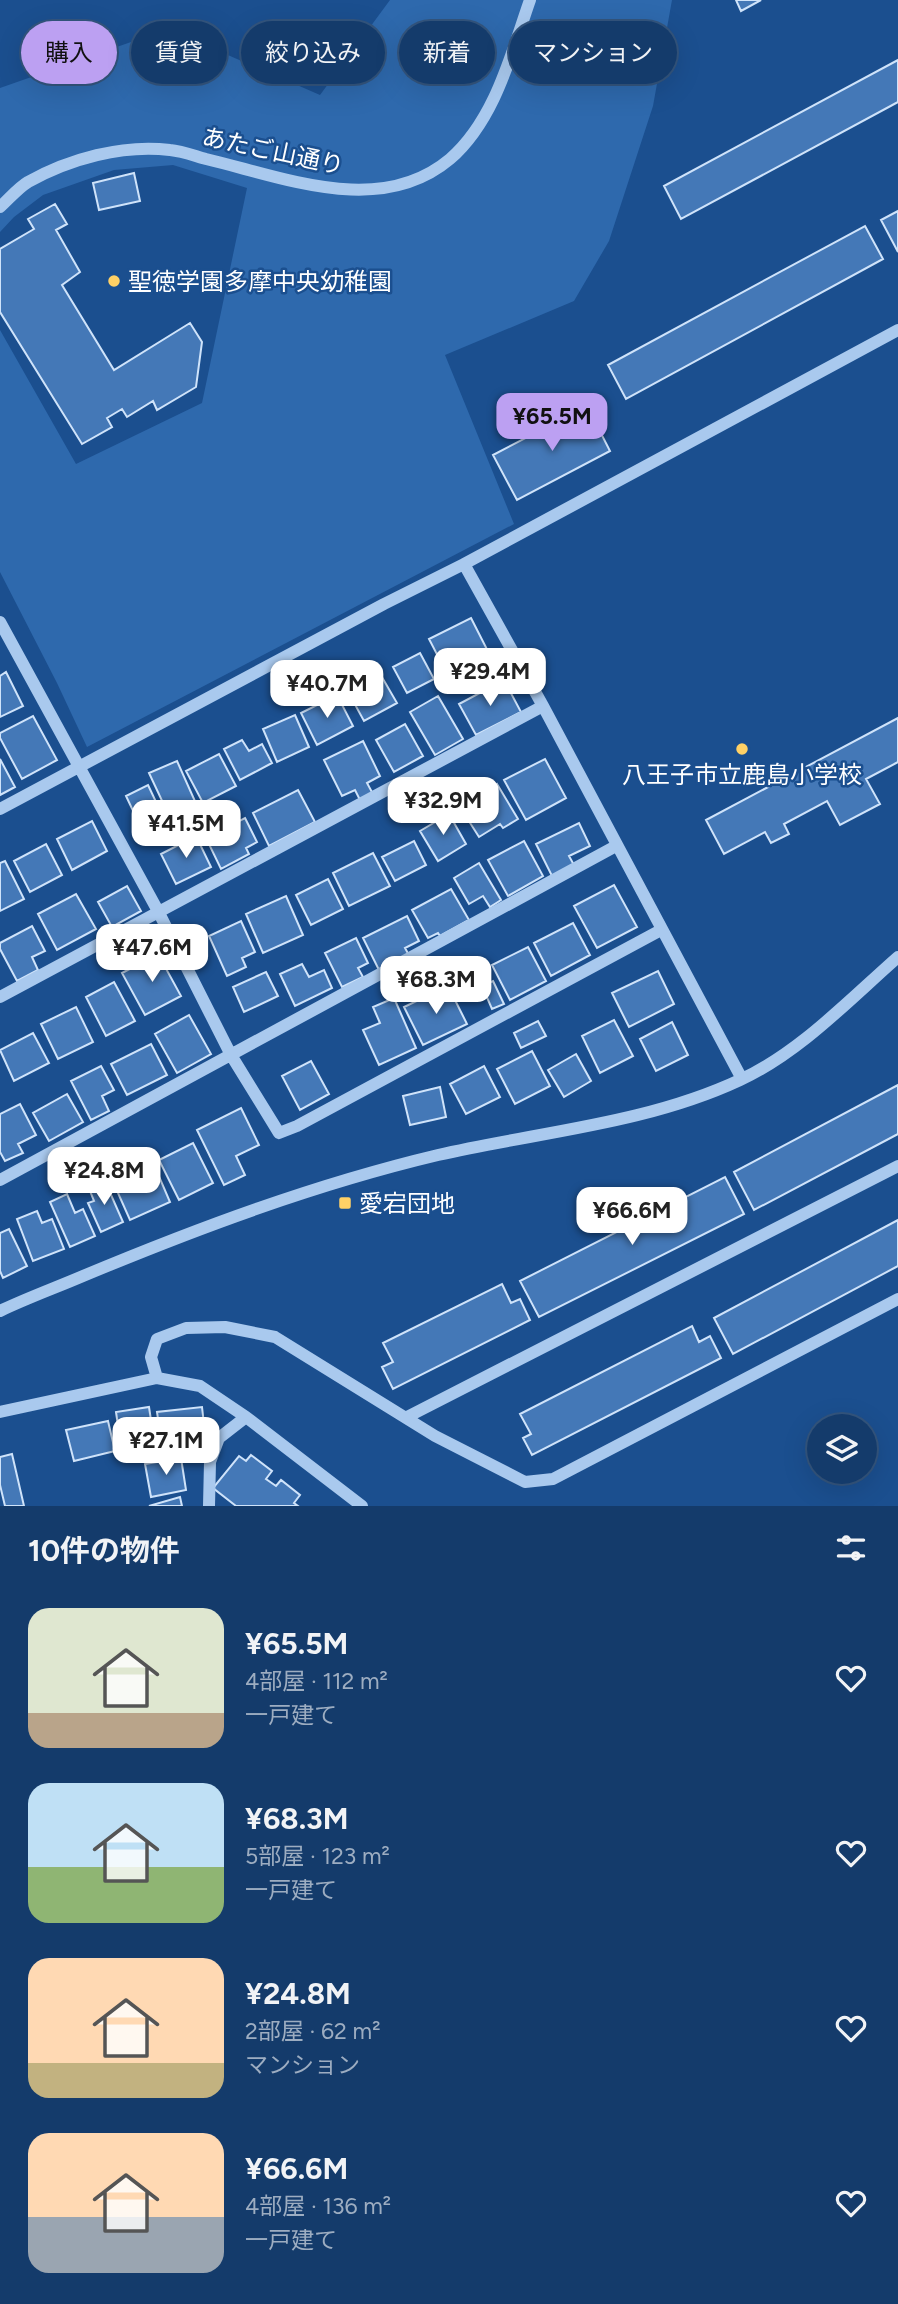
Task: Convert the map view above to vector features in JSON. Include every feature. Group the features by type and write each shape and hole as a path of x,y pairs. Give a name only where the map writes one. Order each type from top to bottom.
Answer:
{"street":[{"name":"あたご山通り","path":"0,207 26,183 74,162 122,150 170,150 328,188 377,190 416,180 450,159 474,132 497,92 530,0"},
{"path":"0,810 384,604 464,565 898,330"},
{"path":"464,565 543,706 742,1079"},
{"path":"0,622 159,911 232,1055 278,1133 297,1126 662,930"},
{"path":"0,997 543,706"},
{"path":"0,1180 616,846"},
{"path":"0,1311 182,1235 354,1178 437,1155 643,1113 698,1097 742,1079 807,1036 898,957"},
{"path":"407,1418 898,1166"},
{"path":"157,1378 151,1357 157,1339 186,1328 225,1327 275,1337 435,1436 525,1482 553,1479 898,1299"},
{"path":"0,1412 157,1378 200,1386 362,1506"},
{"path":"209,1506 210,1462 219,1438 246,1418"}],"shaded area":[{"path":"390,0 672,0 668,21 509,21 509,84 657,84 653,106 609,241 574,301 445,355 514,524 87,747 0,572 0,330 76,464 202,403 247,188 173,165 114,170 43,195 14,217 0,232 0,88 21,81 21,84 117,84 117,47 131,42 131,84 227,84 227,55 241,61 241,84 295,84 320,95 328,84 385,84 385,21 375,21"}],"building":[{"path":"736,0 761,0 741,11"},
{"path":"898,60 898,102 681,219 664,186"},
{"path":"134,173 140,201 99,210 93,183"},
{"path":"55,204 67,224 56,230 80,272 62,285 114,370 190,323 202,342 196,387 157,410 153,401 127,417 122,409 107,418 112,427 82,444 0,312 0,249 34,229 28,219"},
{"path":"898,211 898,252 881,220"},
{"path":"865,226 883,259 626,399 608,365"},
{"path":"587,406 610,451 517,500 493,455"},
{"path":"471,618 498,671 456,691 429,639"},
{"path":"420,653 434,679 407,693 393,667"},
{"path":"6,672 23,706 0,717 0,676"},
{"path":"379,672 397,703 364,721 347,690"},
{"path":"504,680 521,712 476,735 459,704"},
{"path":"337,695 353,726 317,745 301,713"},
{"path":"438,696 463,739 435,755 410,712"},
{"path":"295,715 309,747 277,762 263,729"},
{"path":"33,716 57,760 22,779 0,738 0,733"},
{"path":"898,718 898,762 866,779 880,804 840,825 827,801 784,824 789,834 771,843 765,832 724,854 706,820"},
{"path":"405,724 423,756 394,772 376,740"},
{"path":"242,740 249,751 262,744 272,763 240,780 224,749"},
{"path":"363,741 380,776 367,783 373,794 360,800 355,790 342,796 324,760"},
{"path":"219,754 236,786 203,803 186,771"},
{"path":"0,759 15,787 0,795"},
{"path":"545,759 566,798 526,820 504,780"},
{"path":"177,761 198,808 171,820 149,773"},
{"path":"497,784 518,819 503,828 500,824 479,837 460,807"},
{"path":"148,785 166,823 144,834 126,796"},
{"path":"298,790 315,822 269,846 253,813"},
{"path":"449,814 466,844 438,861 420,831"},
{"path":"245,818 257,842 246,848 249,854 221,869 206,838"},
{"path":"92,821 107,851 72,870 57,839"},
{"path":"579,823 590,846 569,856 574,865 552,876 536,844"},
{"path":"196,836 211,867 176,884 161,854"},
{"path":"414,841 426,865 395,881 382,857"},
{"path":"524,841 543,876 508,896 488,860"},
{"path":"46,844 62,875 30,892 14,861"},
{"path":"373,853 390,886 349,906 333,873"},
{"path":"5,861 24,899 0,911 0,863"},
{"path":"479,863 501,900 490,907 483,896 469,904 454,878"},
{"path":"328,879 343,909 311,925 296,895"},
{"path":"614,885 637,927 597,948 574,906"},
{"path":"127,886 141,911 112,927 98,902"},
{"path":"451,889 469,920 440,936 438,933 428,938 412,910"},
{"path":"76,894 96,929 57,950 38,914"},
{"path":"286,896 303,935 263,953 246,914"},
{"path":"407,916 419,941 405,948 410,957 380,972 363,938"},
{"path":"241,921 255,952 242,958 246,967 227,976 209,936"},
{"path":"573,923 590,955 551,976 534,943"},
{"path":"32,926 45,951 32,957 38,970 17,981 0,949 0,943"},
{"path":"356,938 368,963 358,968 363,977 342,987 325,953"},
{"path":"528,947 546,981 510,1000 492,965"},
{"path":"158,954 181,996 145,1015 122,973"},
{"path":"302,964 309,977 324,970 332,988 295,1006 280,974"},
{"path":"658,971 674,1004 629,1027 612,993"},
{"path":"266,972 278,996 244,1012 233,987"},
{"path":"493,981 504,1004 492,1009 482,986"},
{"path":"114,982 135,1021 106,1036 86,997"},
{"path":"448,986 467,1024 423,1045 404,1007"},
{"path":"394,998 416,1048 379,1065 363,1030 380,1023 373,1007"},
{"path":"76,1007 93,1042 58,1059 41,1024"},
{"path":"189,1015 211,1054 177,1073 155,1034"},
{"path":"614,1020 633,1056 600,1073 582,1036"},
{"path":"538,1021 546,1036 521,1048 514,1033"},
{"path":"672,1022 688,1055 656,1071 640,1039"},
{"path":"33,1033 49,1063 14,1081 0,1050"},
{"path":"151,1044 167,1075 127,1095 111,1064"},
{"path":"532,1051 550,1086 515,1104 497,1069"},
{"path":"576,1054 591,1081 564,1097 548,1070"},
{"path":"311,1061 329,1094 300,1110 282,1076"},
{"path":"101,1066 114,1090 102,1096 109,1111 91,1120 71,1081"},
{"path":"484,1066 500,1097 466,1114 450,1084"},
{"path":"898,1085 898,1134 754,1210 734,1172"},
{"path":"440,1087 446,1117 410,1125 403,1096"},
{"path":"67,1094 83,1122 49,1141 33,1113"},
{"path":"20,1104 36,1135 18,1144 23,1153 5,1161 0,1152 0,1114"},
{"path":"241,1108 259,1145 236,1156 245,1175 224,1185 197,1130"},
{"path":"193,1143 213,1183 179,1200 159,1160"},
{"path":"140,1151 149,1170 155,1167 170,1202 130,1220 114,1184 133,1176 125,1157"},
{"path":"725,1177 744,1214 539,1317 520,1281"},
{"path":"104,1179 123,1222 101,1232 88,1203 94,1201 88,1186"},
{"path":"67,1194 75,1213 83,1209 95,1236 70,1247 50,1202"},
{"path":"37,1211 42,1223 52,1219 64,1249 33,1261 17,1219"},
{"path":"898,1220 898,1266 733,1354 714,1318"},
{"path":"9,1229 27,1266 3,1278 0,1271 0,1233"},
{"path":"502,1284 511,1303 520,1299 530,1320 393,1389 382,1367 393,1362 383,1343"},
{"path":"692,1326 699,1342 710,1336 721,1358 532,1455 523,1438 531,1434 520,1414"},
{"path":"149,1407 155,1447 122,1453 116,1412"},
{"path":"202,1407 206,1442 162,1447 157,1412"},
{"path":"108,1421 115,1451 74,1461 66,1430"},
{"path":"12,1454 24,1506 5,1506 0,1485 0,1457"},
{"path":"251,1455 272,1471 266,1479 276,1486 281,1480 300,1495 294,1503 298,1506 236,1506 213,1488 239,1456 246,1461"},
{"path":"181,1458 186,1490 151,1497 145,1464"},
{"path":"180,1497 182,1506 149,1506"}],"place":[{"name":"聖徳学園多摩中央幼稚園","path":"114,281"},
{"name":"八王子市立鹿島小学校","path":"742,749"},
{"name":"愛宕団地","path":"345,1203"}]}
